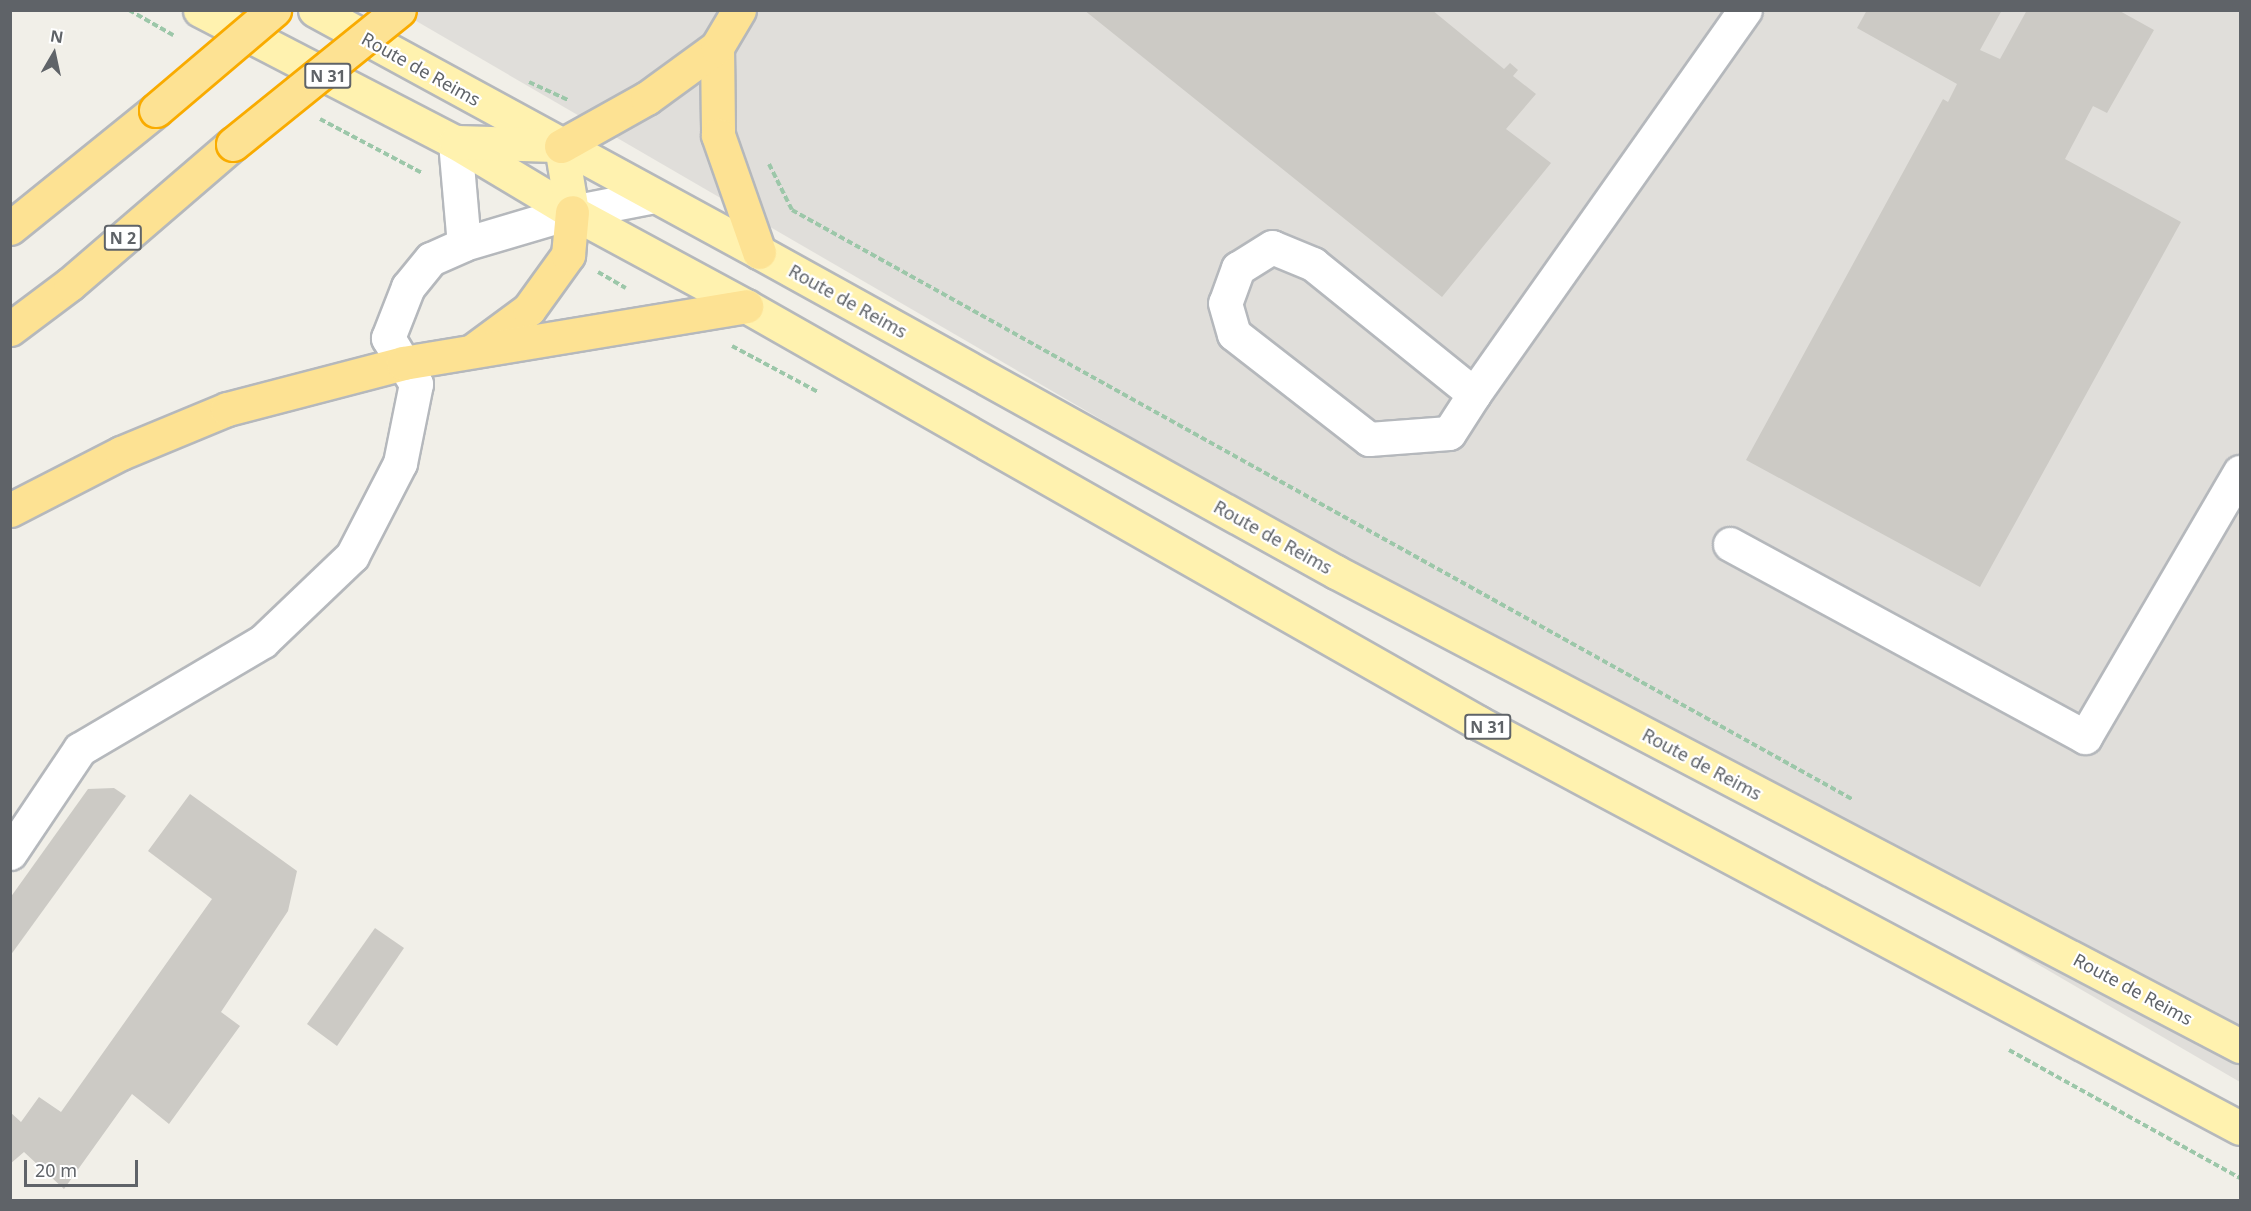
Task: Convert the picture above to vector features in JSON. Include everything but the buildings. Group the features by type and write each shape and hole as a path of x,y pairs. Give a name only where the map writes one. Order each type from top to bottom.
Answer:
{"highway":[{"path":"10,228 156,110 274,10"},
{"name":"N 2","path":"10,329 70,284 234,144 399,10"},
{"path":"561,146 647,98 717,46 739,10"},
{"path":"717,46 718,135 759,252"},
{"path":"472,352 529,309 548,284 568,255 572,212"},
{"path":"10,510 121,453 227,409 403,363 746,306"}],"main road":[{"name":"N 31","path":"200,10 455,142 572,212 746,306 1479,723 2241,1128"},
{"name":"Route de Reims","path":"315,10 759,252 1336,572 2241,1046"},
{"path":"455,142 561,146 572,212"}],"street":[{"path":"1474,394 1313,264 1272,247 1238,268 1225,303 1234,334 1369,439 1449,433 1474,394 1745,10"},
{"path":"455,142 464,244"},
{"path":"10,853 80,749 263,641 352,556 400,463 416,384 388,338 408,287 431,259 464,244 572,212 654,196"},
{"path":"1730,544 2085,737 2241,472"}],"path":[{"path":"526,81 566,100 577,97"},
{"path":"718,135 770,164 792,210 1857,801"}],"shaded area":[{"path":"399,11 2240,11 2240,1082"}]}
